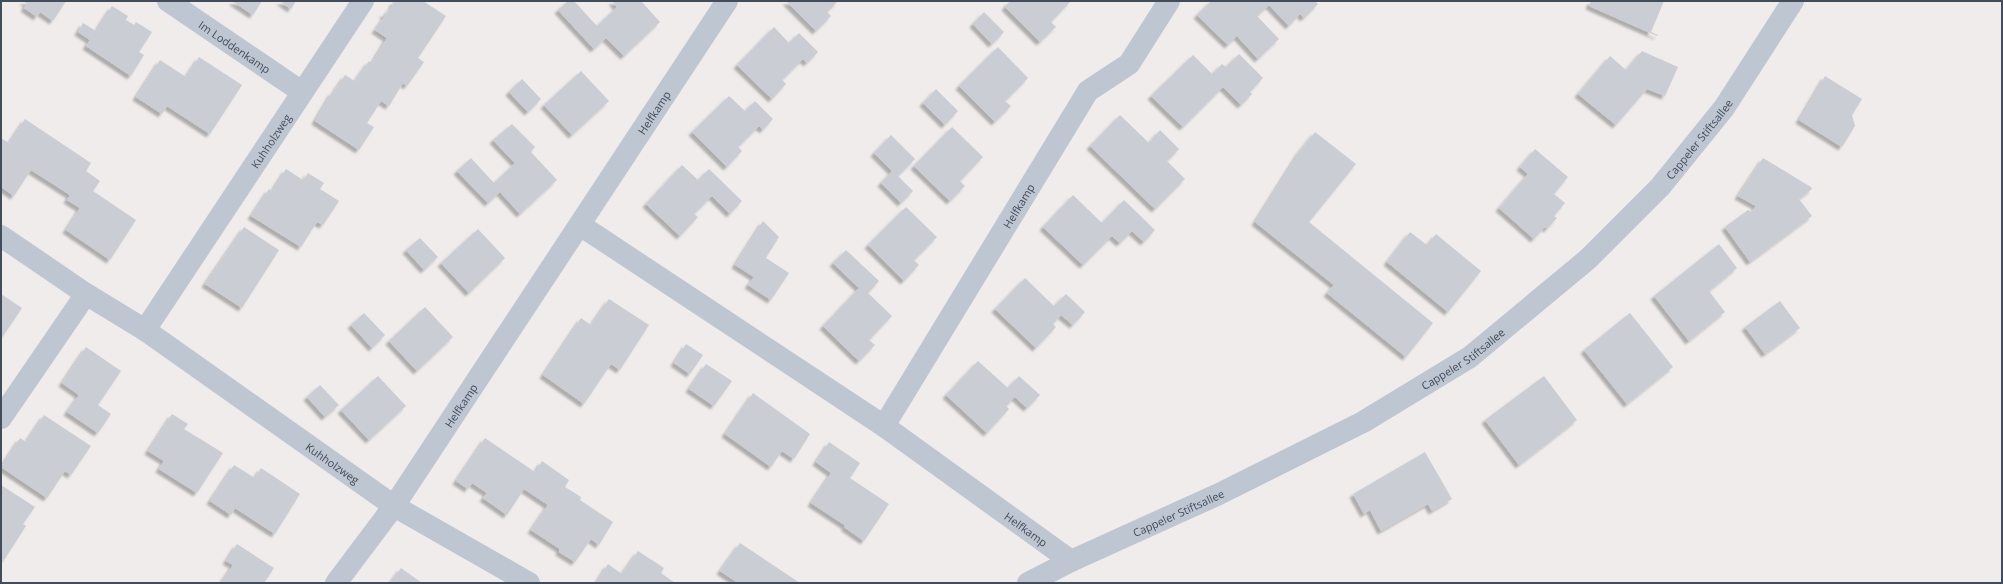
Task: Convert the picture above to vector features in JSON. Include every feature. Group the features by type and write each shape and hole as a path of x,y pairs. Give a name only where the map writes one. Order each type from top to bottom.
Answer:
{"street":[{"name":"Im Loddenkamp","path":"168,1 302,92"},
{"name":"Kuhholzweg","path":"145,330 363,1"},
{"name":"Helfkamp","path":"336,583 394,506 727,1"},
{"name":"Helfkamp","path":"884,426 1088,91 1129,64 1169,1"},
{"name":"Cappeler Stiftsallee","path":"1028,583 1071,561 1219,494 1363,422 1470,357 1588,259 1660,187 1724,108 1793,1"},
{"name":"Helfkamp","path":"580,225 884,426 1071,561"},
{"name":"Kuhholzweg","path":"1,236 86,294 145,330 394,506 529,583"},
{"path":"1,418 86,294"}],"building":[{"path":"23,1 66,1 53,21 40,12 37,17 24,8 27,4"},
{"path":"232,1 262,1 253,15"},
{"path":"280,1 296,1 291,9"},
{"path":"395,1 423,1 446,16 418,58 424,62 407,86 403,83 389,106 381,101 367,123 374,127 359,150 315,121 332,92 333,93 345,75 355,81 369,61 372,63 387,38 375,30 385,16 383,15 384,13 386,14 393,5 392,2 394,3"},
{"path":"568,1 574,1 597,26 617,7 612,1 641,1 660,22 624,56 606,38 594,49 558,10"},
{"path":"786,1 838,1 827,12 831,16 816,31"},
{"path":"1010,1 1071,1 1051,22 1056,27 1040,42 1005,7"},
{"path":"1211,1 1315,1 1318,4 1304,18 1300,14 1289,26 1269,5 1257,16 1279,39 1258,59 1237,36 1228,45 1197,15"},
{"path":"1591,1 1664,1 1651,32 1658,35 1657,36 1589,6"},
{"path":"112,6 128,16 126,20 134,25 136,22 152,32 139,52 144,55 131,76 86,46 90,40 78,32 83,23 96,31"},
{"path":"984,12 1004,32 992,44 973,24"},
{"path":"774,27 789,43 799,33 818,52 807,63 803,59 782,80 786,84 772,99 737,65"},
{"path":"998,47 1028,78 1005,101 1011,106 995,122 959,86"},
{"path":"1642,51 1678,67 1665,96 1647,89 1616,125 1578,94 1610,56 1626,70"},
{"path":"1239,54 1263,78 1250,92 1252,94 1241,105 1223,87 1183,127 1151,96 1193,55 1212,74 1222,64 1226,67"},
{"path":"199,57 242,85 210,134 167,106 162,114 136,97 160,60 186,77"},
{"path":"581,71 609,101 572,135 544,105"},
{"path":"1825,76 1862,99 1852,115 1855,126 1842,147 1799,120"},
{"path":"522,79 541,99 528,112 509,92"},
{"path":"936,89 958,111 945,125 923,103"},
{"path":"729,96 745,111 755,101 773,119 763,130 759,126 738,147 742,151 727,167 692,132"},
{"path":"1120,115 1149,143 1160,130 1179,149 1167,161 1185,179 1155,209 1090,146"},
{"path":"25,119 91,163 86,171 100,181 93,191 136,220 110,260 66,230 80,208 67,200 70,195 31,170 14,196 1,187 1,138 9,143"},
{"path":"512,124 535,147 531,152 557,180 520,214 500,192 488,203 457,171 471,158 494,183 515,163 493,140"},
{"path":"952,127 983,157 960,181 965,186 950,201 914,166"},
{"path":"1315,132 1356,164 1309,222 1433,323 1406,357 1327,293 1334,285 1255,222 1299,152"},
{"path":"891,135 915,159 898,176 913,191 901,203 881,183 892,171 874,153"},
{"path":"1535,149 1568,177 1554,194 1565,203 1554,216 1557,218 1547,229 1545,227 1534,239 1499,208 1528,174 1520,167"},
{"path":"1763,158 1811,187 1812,189 1799,199 1812,216 1750,262 1725,227 1748,210 1751,212 1756,206 1738,196"},
{"path":"682,165 698,180 709,169 742,201 730,214 712,196 694,214 698,217 680,236 646,204"},
{"path":"286,169 303,180 308,173 324,183 320,189 339,201 323,225 317,222 301,247 251,216 269,189 272,191"},
{"path":"1073,195 1102,223 1124,200 1155,230 1144,242 1132,231 1120,243 1112,236 1083,265 1043,227"},
{"path":"906,207 937,237 914,260 919,265 904,281 868,245"},
{"path":"763,221 779,237 757,272 766,258 789,273 771,300 748,285 754,277 735,265"},
{"path":"244,227 279,250 242,308 205,284"},
{"path":"478,229 505,258 469,293 441,263"},
{"path":"1410,232 1427,245 1436,234 1481,271 1448,312 1387,262"},
{"path":"420,238 438,257 424,270 406,250"},
{"path":"1719,244 1737,268 1709,291 1725,312 1689,341 1654,296"},
{"path":"846,250 879,281 868,293 892,316 869,340 875,345 859,361 823,326 859,288 833,263"},
{"path":"1025,278 1054,306 1066,294 1085,312 1073,325 1061,315 1053,324 1056,327 1036,348 995,309"},
{"path":"1,294 22,308 1,339"},
{"path":"609,299 649,325 620,370 611,364 584,404 543,375 581,318 591,325"},
{"path":"1780,301 1800,328 1765,354 1745,327"},
{"path":"425,307 453,337 417,371 389,341"},
{"path":"364,313 385,335 372,348 351,325"},
{"path":"1630,313 1673,367 1627,404 1584,350"},
{"path":"686,344 703,355 690,374 674,363"},
{"path":"86,347 121,371 98,405 111,414 98,433 67,412 79,395 62,383"},
{"path":"978,361 1008,388 1019,376 1040,395 1027,408 1015,397 1006,406 1009,409 987,433 946,395"},
{"path":"706,364 732,381 714,406 689,389"},
{"path":"378,376 406,406 369,440 341,410"},
{"path":"1544,376 1577,420 1519,465 1485,420"},
{"path":"320,385 339,405 325,417 307,397"},
{"path":"753,393 810,434 794,459 782,451 771,467 725,434"},
{"path":"172,414 188,424 184,429 223,453 197,493 159,469 164,461 148,451"},
{"path":"44,415 91,446 71,475 65,471 47,498 1,467 20,438 26,442"},
{"path":"485,438 535,472 542,461 569,480 565,487 581,497 580,500 613,522 599,545 591,539 575,562 559,552 560,549 531,530 548,505 524,489 507,515 483,498 487,493 472,483 468,489 456,481"},
{"path":"829,442 860,463 850,478 889,504 864,541 844,527 846,526 811,503 831,473 816,462"},
{"path":"1425,452 1452,499 1432,511 1428,504 1381,531 1370,510 1364,514 1353,494"},
{"path":"234,465 255,478 261,468 300,494 275,534 235,508 231,515 210,501"},
{"path":"1,485 35,507 23,524 26,526 4,560 1,558"},
{"path":"740,543 800,583 738,583 720,571"},
{"path":"237,544 274,568 264,583 221,583 233,565 226,561"},
{"path":"638,551 664,568 661,573 675,583 596,583 608,564 622,574"},
{"path":"401,568 422,583 390,583"}]}
